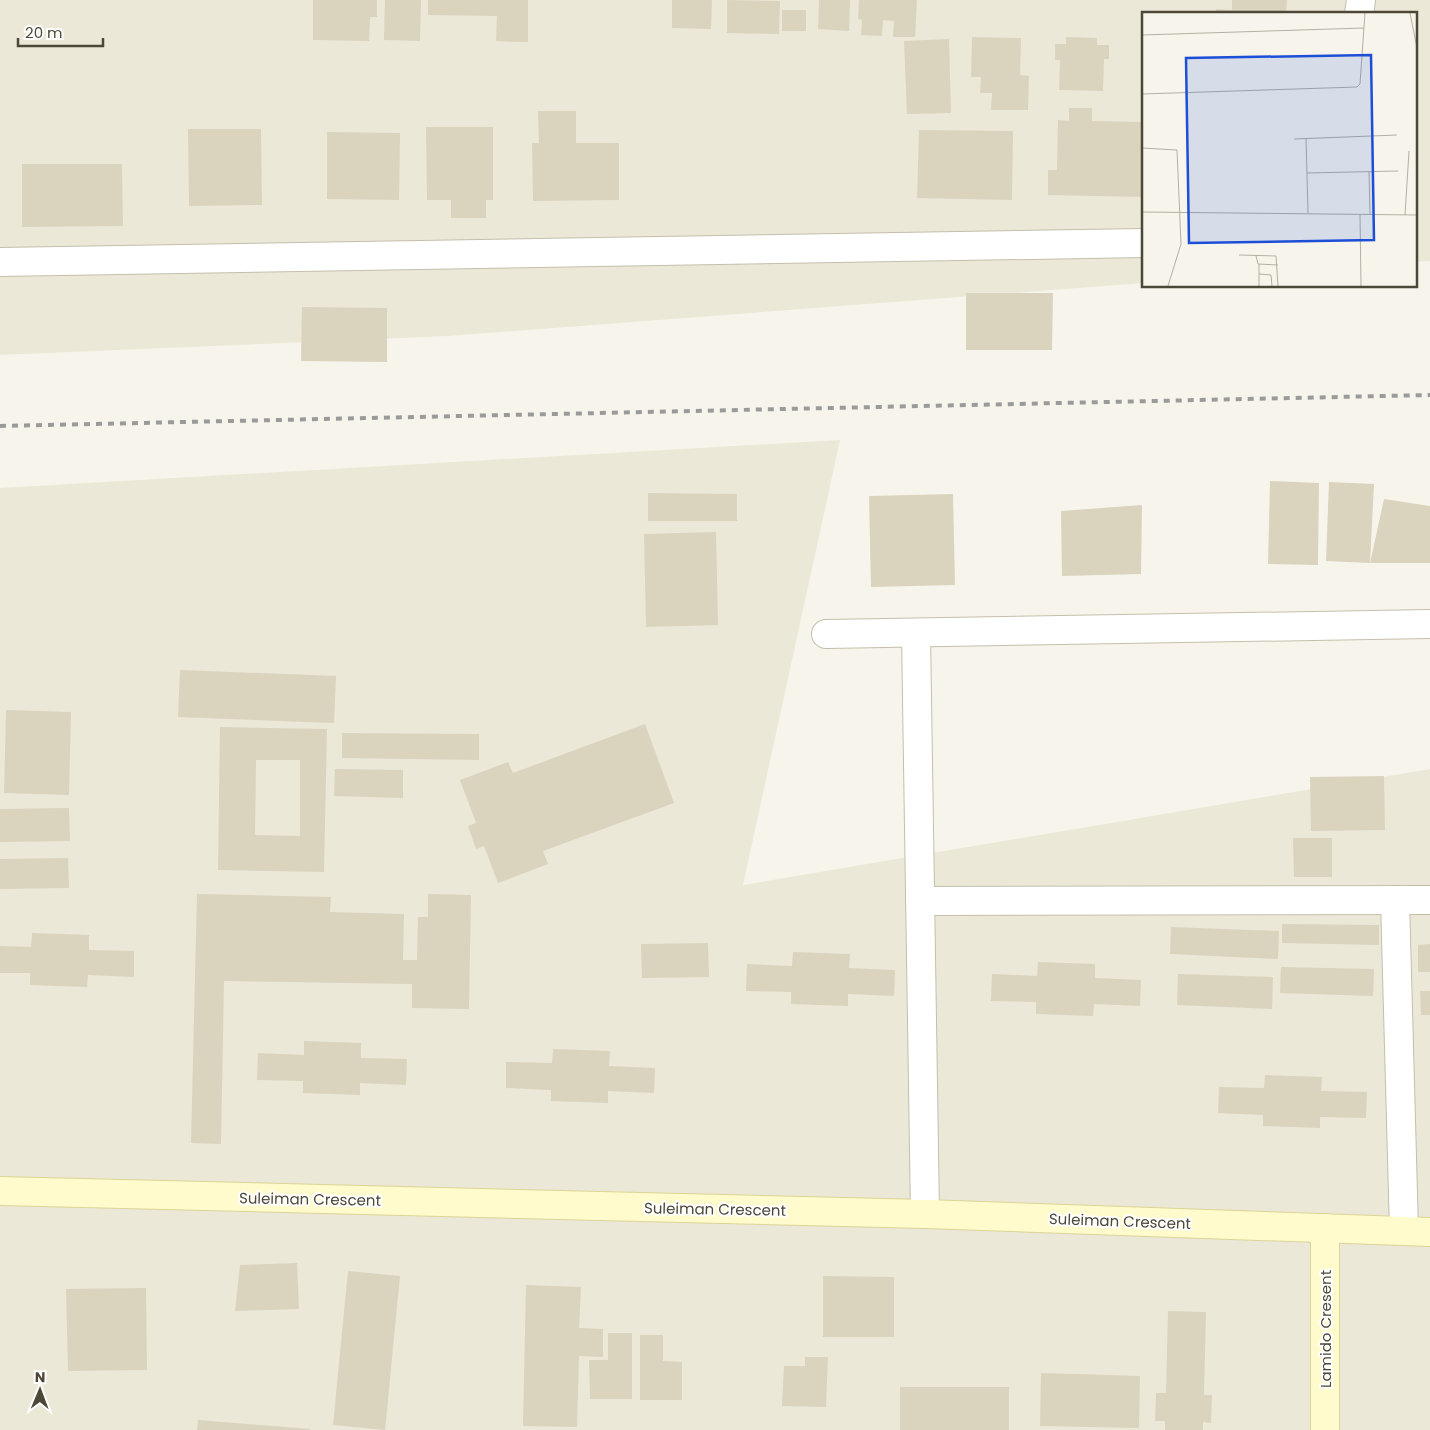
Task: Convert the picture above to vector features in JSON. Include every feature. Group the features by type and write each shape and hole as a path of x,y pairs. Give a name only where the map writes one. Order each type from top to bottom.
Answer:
{"street":[{"path":"0,262 1142,243"},
{"path":"826,634 1430,624"},
{"path":"916,634 925,1214"},
{"path":"1395,900 1417,1231"},
{"path":"920,902 1430,900"},
{"name":"Suleiman Crescent","path":"0,1192 925,1214 1417,1231"},
{"name":"Lamido Cresent","path":"1325,1430 1326,1228"}],"shaded area":[{"path":"0,0 1430,0 1430,261 1418,262 1418,12 1142,12 1142,283 448,336 0,355"},
{"path":"840,440 743,885 1430,769 1430,1430 0,1430 0,488"}],"building":[{"path":"313,0 377,0 377,17 370,17 369,41 313,40"},
{"path":"385,0 421,0 420,41 384,40"},
{"path":"428,0 528,0 528,42 496,41 497,16 428,15"},
{"path":"672,0 712,0 711,29 672,28"},
{"path":"727,0 780,1 779,34 727,33"},
{"path":"819,0 850,0 849,31 818,29"},
{"path":"859,0 917,0 915,37 893,37 894,21 883,20 882,36 861,35 862,20 858,19"},
{"path":"1232,0 1287,0 1286,12 1216,12 1216,9 1232,10"},
{"path":"782,10 806,10 806,31 782,31"},
{"path":"972,37 1021,38 1020,75 1029,76 1028,110 991,110 992,93 980,93 981,77 971,77"},
{"path":"1066,37 1097,38 1097,45 1109,45 1109,59 1104,59 1103,91 1059,90 1060,60 1055,60 1055,44 1066,44"},
{"path":"949,39 951,113 907,114 904,41"},
{"path":"1069,108 1092,108 1092,121 1142,122 1142,197 1048,195 1048,170 1057,170 1058,120 1069,121"},
{"path":"538,111 576,111 576,143 619,143 619,200 533,201 532,143 539,143"},
{"path":"426,127 493,127 493,200 486,200 486,218 451,218 451,200 427,200"},
{"path":"188,129 261,129 262,205 189,206"},
{"path":"919,130 1013,131 1012,200 917,198"},
{"path":"327,132 400,133 399,200 327,199"},
{"path":"22,164 122,164 123,226 22,227"},
{"path":"966,293 1053,293 1052,350 966,350"},
{"path":"302,307 387,308 387,362 301,361"},
{"path":"1270,481 1319,483 1318,565 1268,564"},
{"path":"1329,482 1374,484 1370,563 1326,561"},
{"path":"648,493 737,494 737,521 648,521"},
{"path":"953,494 955,585 871,587 869,496"},
{"path":"1384,499 1430,506 1430,563 1370,563"},
{"path":"1142,505 1141,574 1062,576 1061,511"},
{"path":"716,532 718,625 646,627 644,534"},
{"path":"180,670 336,676 334,723 178,717"},
{"path":"6,710 71,712 69,795 4,793"},
{"path":"645,724 674,803 543,851 548,864 498,883 484,846 476,849 468,826 476,823 460,780 508,762 513,773"},
{"path":"220,727 327,729 324,872 218,870","holes":["256,760 300,760 300,836 255,835"]},
{"path":"342,733 479,734 479,760 342,758"},
{"path":"335,769 403,770 403,798 334,796"},
{"path":"1384,776 1385,830 1311,831 1310,777"},
{"path":"69,808 70,841 0,842 0,809"},
{"path":"1293,838 1332,838 1332,877 1294,877"},
{"path":"68,858 69,888 0,889 0,859"},
{"path":"197,894 331,897 330,912 404,914 403,960 417,960 418,917 428,917 428,894 471,895 469,1009 412,1008 412,984 224,981 221,1144 191,1143"},
{"path":"1282,924 1379,925 1379,945 1282,943"},
{"path":"1171,927 1279,931 1278,959 1170,954"},
{"path":"32,933 89,935 89,950 134,951 134,977 88,975 87,987 30,985 30,973 0,973 0,946 31,947"},
{"path":"708,943 709,977 642,978 641,944"},
{"path":"1430,944 1430,972 1418,972 1418,945"},
{"path":"793,952 850,954 849,968 895,970 894,996 848,994 848,1006 791,1004 791,992 746,991 747,964 792,966"},
{"path":"1038,962 1095,964 1095,978 1141,980 1140,1006 1094,1004 1093,1016 1036,1014 1036,1002 991,1001 992,974 1037,976"},
{"path":"1281,967 1374,969 1373,996 1280,993"},
{"path":"1178,974 1273,977 1272,1009 1177,1005"},
{"path":"1420,991 1430,991 1430,1015 1421,1015"},
{"path":"304,1041 361,1043 361,1058 407,1059 406,1085 360,1083 360,1095 303,1093 303,1081 257,1080 258,1053 304,1055"},
{"path":"553,1049 610,1051 609,1066 655,1068 654,1093 608,1091 608,1103 551,1101 551,1090 506,1088 506,1062 552,1063"},
{"path":"1265,1075 1322,1077 1321,1091 1367,1092 1366,1118 1320,1117 1320,1128 1263,1126 1263,1115 1218,1113 1219,1087 1264,1088"},
{"path":"297,1263 299,1309 235,1311 240,1265"},
{"path":"348,1271 400,1276 385,1430 333,1425"},
{"path":"823,1276 894,1277 894,1337 823,1337"},
{"path":"526,1285 581,1287 579,1328 603,1329 603,1357 579,1356 577,1427 523,1426"},
{"path":"146,1288 147,1370 68,1371 66,1289"},
{"path":"1168,1311 1206,1312 1204,1395 1212,1395 1211,1423 1203,1422 1203,1430 1165,1430 1165,1421 1155,1421 1156,1393 1166,1393"},
{"path":"608,1333 632,1333 632,1399 590,1399 589,1360 608,1360"},
{"path":"640,1335 663,1335 663,1361 682,1362 682,1400 640,1400"},
{"path":"805,1357 828,1357 826,1407 782,1406 784,1366 805,1366"},
{"path":"1041,1373 1140,1376 1139,1428 1040,1426"},
{"path":"900,1387 1009,1387 1009,1430 900,1430"},
{"path":"198,1420 310,1429 310,1430 197,1430"}],"railway":[{"path":"0,426 1430,395"}]}
